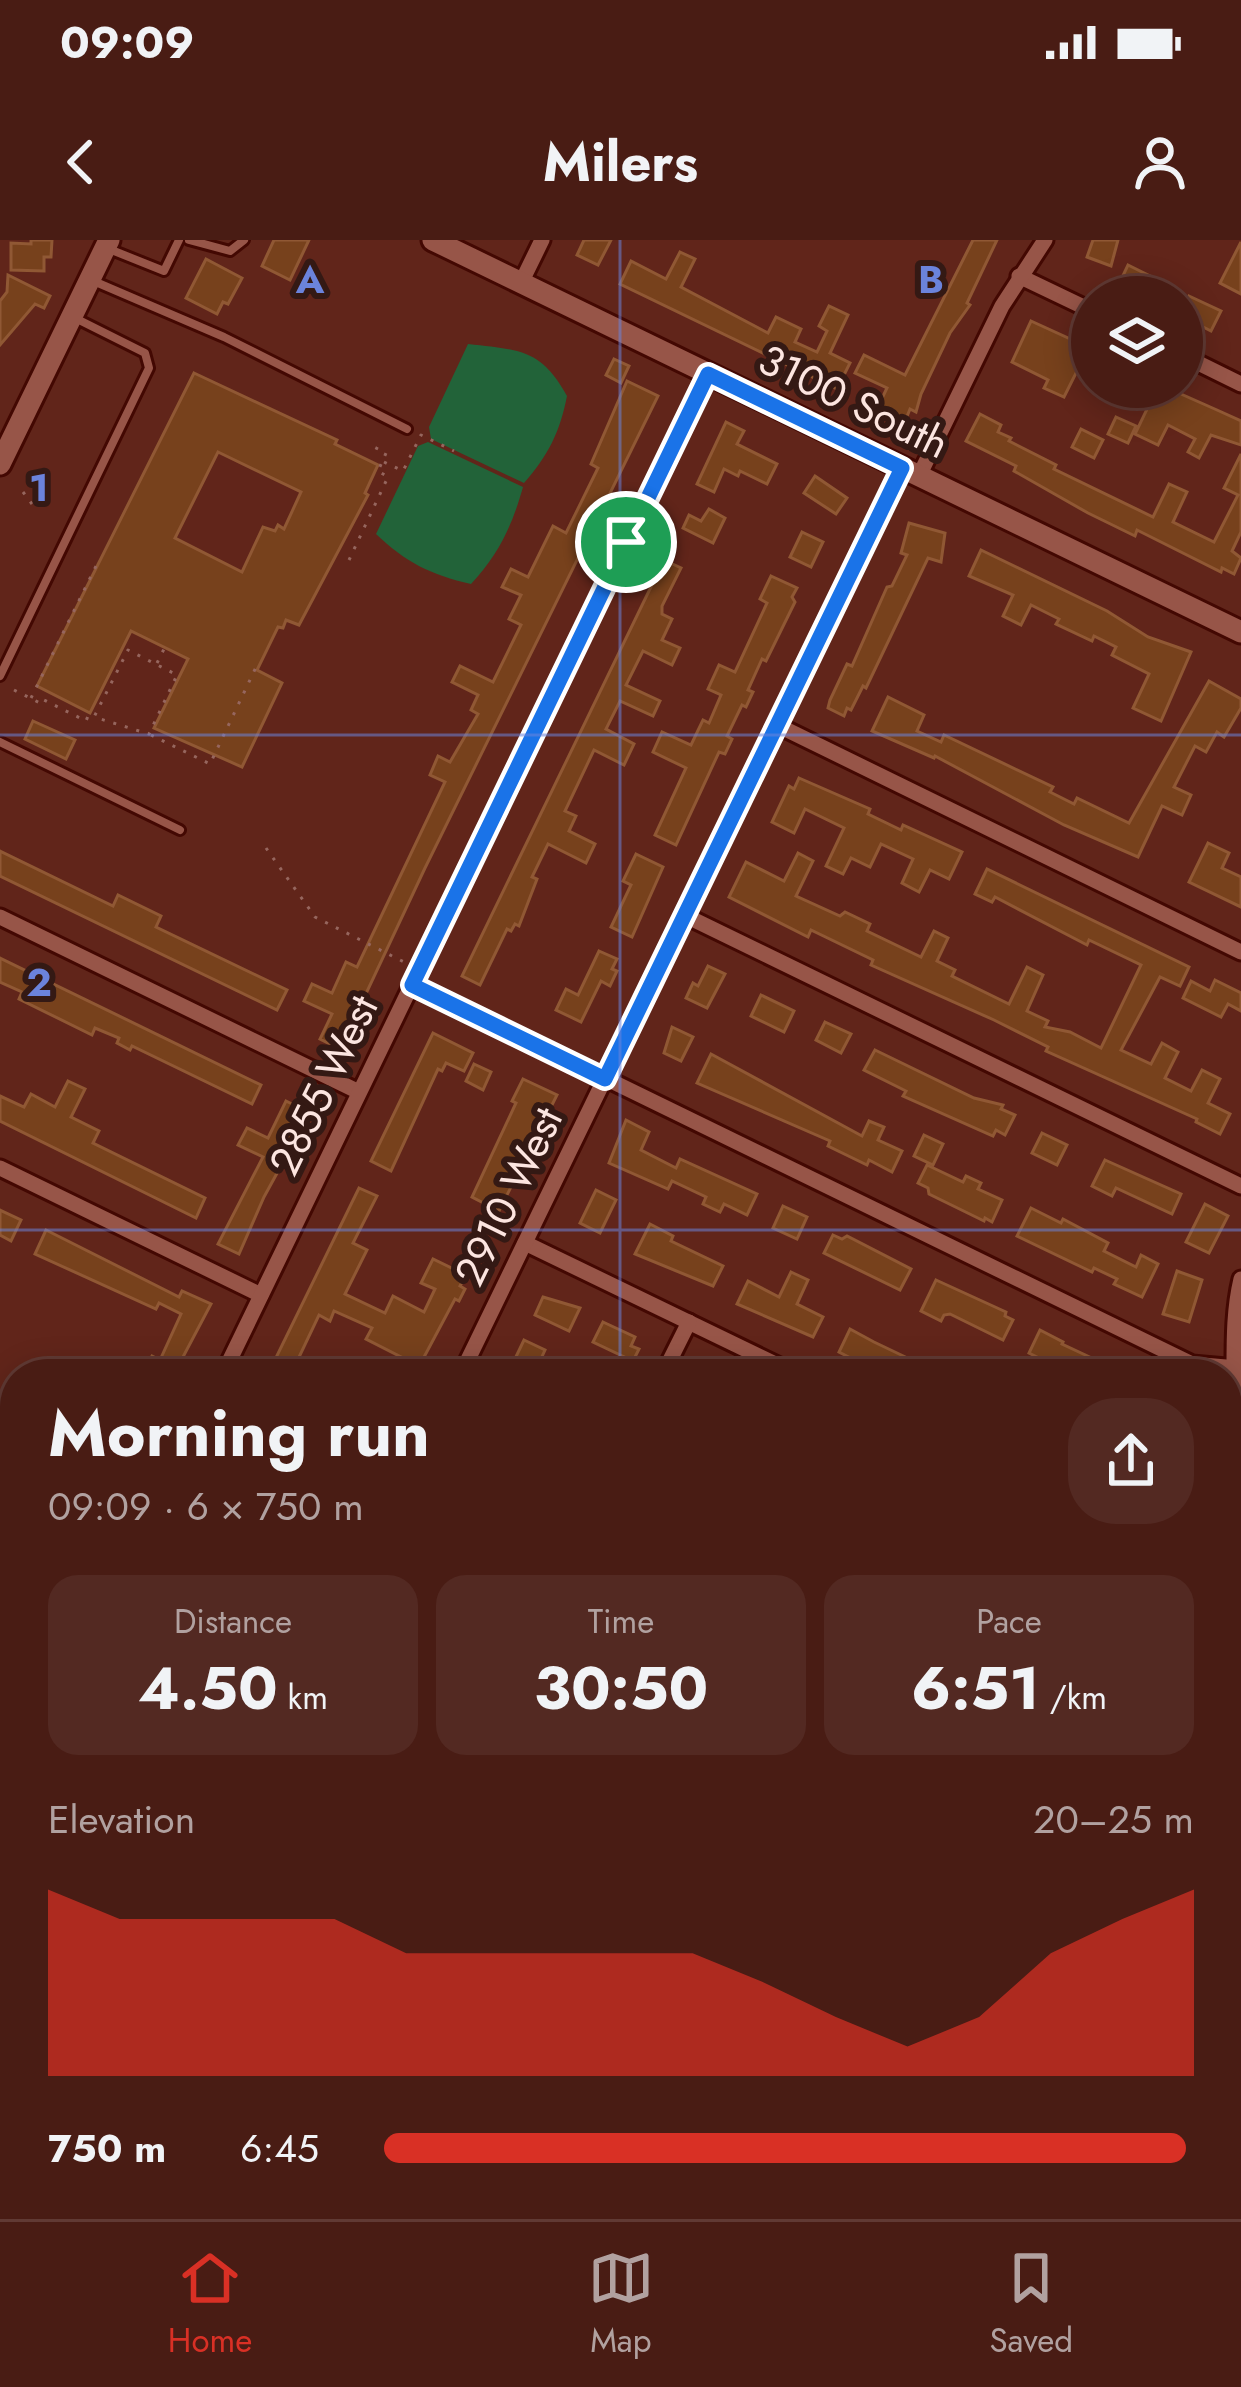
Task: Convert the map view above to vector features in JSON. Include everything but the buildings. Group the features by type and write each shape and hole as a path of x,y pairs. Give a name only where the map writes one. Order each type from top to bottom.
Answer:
{"main road":[{"name":"3100 South","path":"433,240 1241,632"},
{"path":"0,464 107,243"}],"street":[{"path":"521,283 542,240"},
{"name":"2910 West","path":"468,1359 776,725 910,472 1019,276 1045,240"},
{"path":"1019,276 1071,301"},
{"path":"1203,364 1240,379"},
{"name":"2855 West","path":"230,1359 708,374"},
{"path":"776,725 1241,952"},
{"path":"684,915 1241,1186"},
{"path":"0,917 359,1092"},
{"path":"412,985 1182,1359"},
{"path":"0,1168 261,1295"},
{"path":"525,1243 765,1359"},
{"path":"1237,1359 1241,1279"},
{"path":"670,1359 688,1322"}],"lane":[{"path":"107,243 164,271 179,240"},
{"path":"189,240 230,251 244,240"},
{"path":"90,279 224,337 407,430"},
{"path":"0,676 149,368 145,353 72,316"},
{"path":"0,742 180,830"}],"path":[{"path":"382,461 403,471 421,435 454,451"},
{"path":"349,560 388,477 379,471 386,453 370,445"},
{"path":"23,491 35,508"},
{"path":"31,698 99,560"},
{"path":"157,664 165,647"},
{"path":"94,717 128,650 177,675 149,734"},
{"path":"14,690 86,721 94,717 149,734 211,764 258,663"},
{"path":"266,848 315,917 406,963"}],"green space":[{"path":"468,344 502,348 538,360 567,396 552,443 524,483 431,439 429,427"},
{"path":"428,442 523,487 503,539 471,584 419,566 376,534 418,446"}],"route":[{"path":"708,374 902,468 605,1079 412,985 626,542 708,374"}]}
